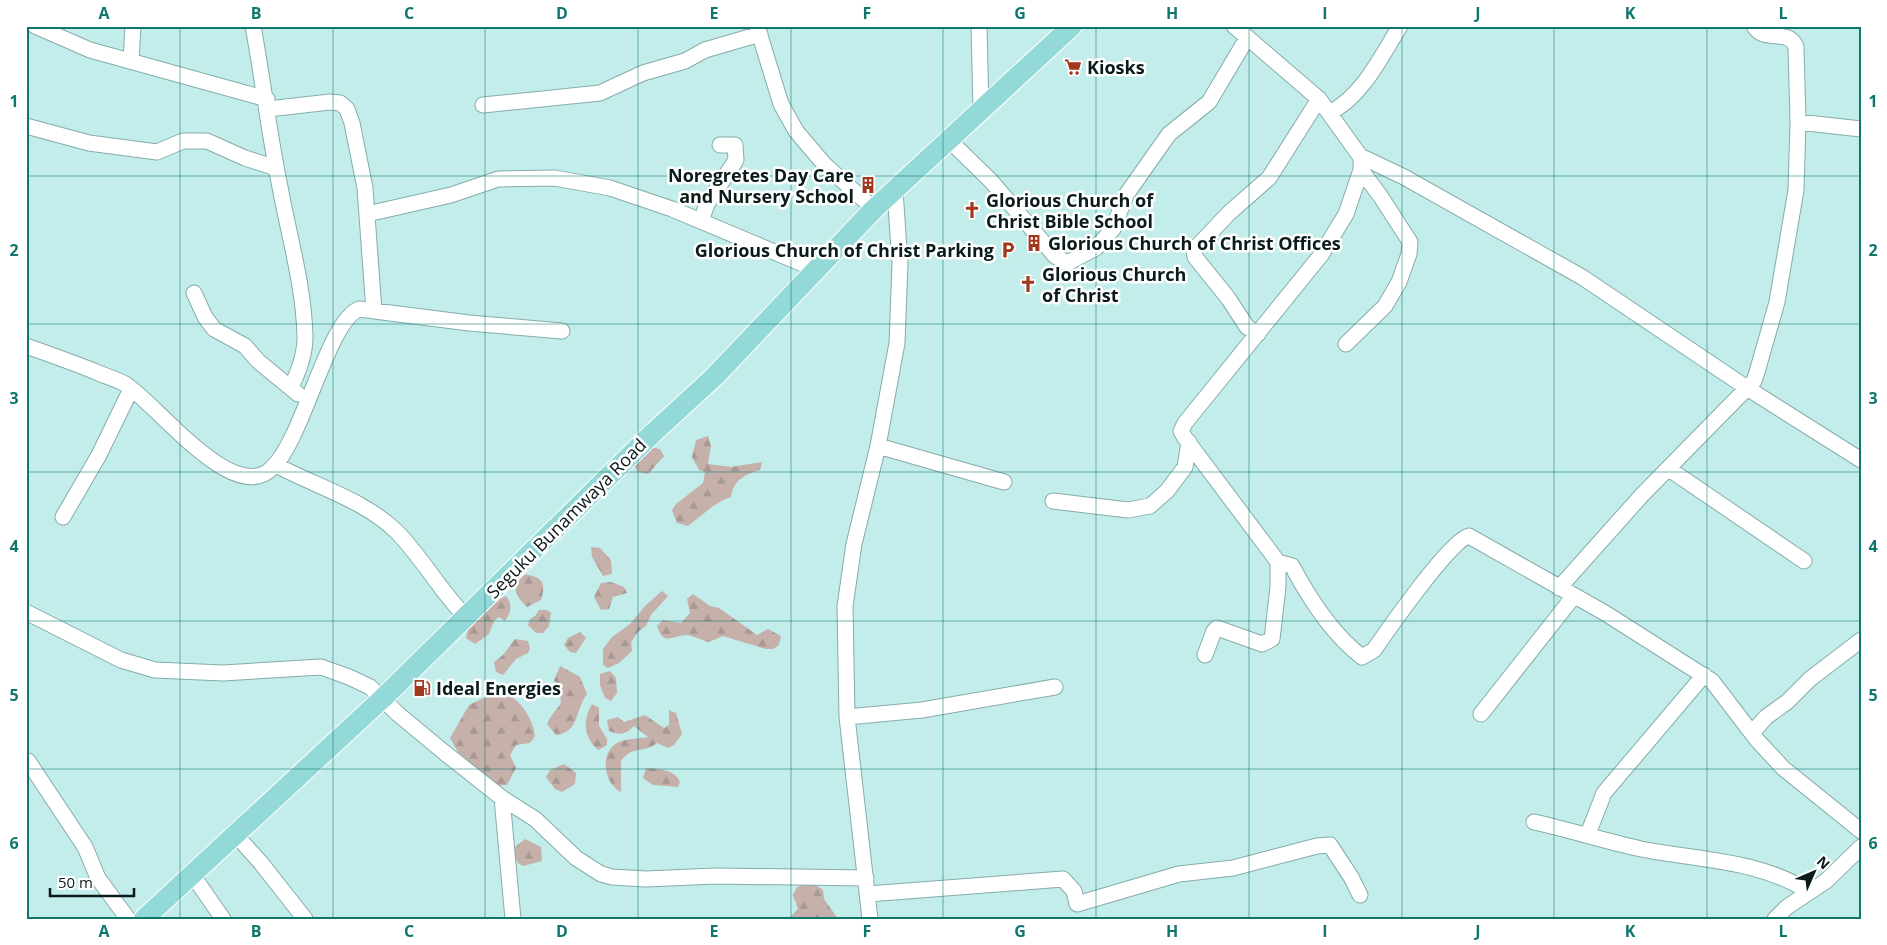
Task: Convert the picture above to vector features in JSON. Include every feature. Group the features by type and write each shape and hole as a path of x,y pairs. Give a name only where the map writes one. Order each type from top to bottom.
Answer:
{"main road":[{"name":"Seguku Bunamwaya Road","path":"144,919 383,698 646,440 714,377 874,210 1072,26"}],"street":[{"path":"35,26 90,50 267,104 340,103 347,109 352,123 365,188 374,311"},
{"path":"131,61 133,26"},
{"path":"253,26 276,168 300,285 305,338 297,375 291,387"},
{"path":"979,26 981,110"},
{"path":"1234,26 1319,99 1410,242 1410,248 1399,282 1385,306 1346,344"},
{"path":"1329,113 1345,105 1376,65 1400,26"},
{"path":"1559,588 1630,508 1754,381 1758,372 1780,289 1796,190 1798,122 1796,47 1794,41 1789,37 1765,35 1757,32 1754,26"},
{"path":"483,105 600,93 643,74 685,61 705,50 759,30 781,104 796,131 824,164 874,210"},
{"path":"950,140 991,181 1055,256 1067,262 1096,248 1113,229 1126,195 1170,134 1209,102 1246,38"},
{"path":"1258,334 1246,327 1228,298 1195,257 1194,250 1229,213 1269,178 1319,99"},
{"path":"1798,122 1861,129"},
{"path":"26,126 89,142 157,152 183,140 207,141 252,161 276,168"},
{"path":"701,220 708,204 736,160 735,145 720,145"},
{"path":"1205,655 1214,631 1217,628 1262,644 1272,638 1278,587 1278,562 1182,431 1185,422 1321,255 1346,214 1361,163"},
{"path":"1361,163 1412,182 1582,277 1747,388 1861,460"},
{"path":"367,214 451,195 498,178 555,178 610,188 701,220 816,270"},
{"path":"870,919 847,717 845,606 854,544 878,446 897,343 900,264 895,190"},
{"path":"194,293 205,318 214,329 245,346 258,362 291,387 306,402"},
{"path":"26,346 116,380 131,389 188,442 231,472 251,478 264,475 276,465 293,436 306,402 346,319 351,312 359,308 469,323 562,331"},
{"path":"63,517 98,455 131,389"},
{"path":"1053,501 1128,510 1150,506 1167,491 1185,467 1189,442"},
{"path":"878,446 1004,482"},
{"path":"276,465 359,506 395,530 445,595 466,617"},
{"path":"1669,469 1804,561"},
{"path":"1278,562 1292,566 1313,603 1352,649 1362,656 1370,654 1374,650 1430,575 1466,536 1469,536 1605,613 1704,675 1725,696 1752,733 1783,768 1861,831"},
{"path":"1481,714 1574,596"},
{"path":"26,612 121,660 155,670 222,673 321,667 370,687 398,714 502,798 535,819 589,868 612,877 646,879 715,876 866,878"},
{"path":"1752,733 1766,717 1787,702 1810,679 1861,640"},
{"path":"1588,834 1604,792 1704,675"},
{"path":"847,717 922,710 1055,687"},
{"path":"28,761 84,848 98,878 128,919"},
{"path":"502,798 514,919"},
{"path":"1534,822 1640,848 1728,863 1782,876 1809,892"},
{"path":"235,834 261,863 305,919"},
{"path":"868,894 1063,879 1074,891 1078,912 1179,874 1233,868 1325,845 1333,848 1360,895"},
{"path":"1775,919 1826,881 1861,847"},
{"path":"192,874 223,919"}],"green space":[{"path":"708,436 711,446 708,464 731,467 762,462 760,470 737,482 731,497 715,505 688,526 677,523 672,510 676,504 703,483 705,472 699,470 692,457 696,440"},
{"path":"649,447 660,449 664,456 648,474 638,472 632,462"},
{"path":"591,547 600,548 611,560 612,574 603,576 592,557"},
{"path":"522,574 534,576 543,584 541,600 527,607 516,592 517,584"},
{"path":"611,582 624,587 627,593 613,597 609,609 601,610 594,597 601,583"},
{"path":"662,591 668,596 651,615 646,626 638,632 631,642 632,651 619,663 608,668 603,665 603,649 612,637 630,624 645,606"},
{"path":"693,594 710,606 719,608 757,635 768,629 781,636 779,645 773,649 766,649 723,636 709,642 688,635 668,638 662,636 657,626 663,620 681,623 690,613 687,599"},
{"path":"506,596 510,602 510,608 509,615 505,621 499,617 494,621 489,634 475,644 466,638 475,617 486,607"},
{"path":"539,610 547,610 551,613 549,626 543,633 536,633 528,625 530,619"},
{"path":"580,632 586,638 576,653 570,652 564,645 568,638"},
{"path":"515,639 528,641 530,648 528,653 516,659 503,675 496,672 494,662 503,655"},
{"path":"560,666 580,677 587,694 573,725 564,733 556,735 547,724 561,701 554,680"},
{"path":"610,671 616,678 617,693 611,701 605,698 600,685 600,674"},
{"path":"498,691 512,697 523,708 531,721 535,736 530,743 516,745 510,755 516,768 507,785 495,786 458,752 450,738 469,705"},
{"path":"592,704 599,708 599,726 607,739 607,745 598,750 590,740 586,728 587,716"},
{"path":"669,710 676,713 682,734 674,745 668,748 657,743 626,756 621,761 621,792 615,788 608,776 606,761 608,754 611,748 620,741 648,737 634,726 623,733 609,731 607,720 618,717 624,722 645,715 664,728 669,725"},
{"path":"564,764 576,773 575,784 562,792 555,789 546,777 550,770"},
{"path":"646,768 674,774 680,782 678,787 653,785 643,778"},
{"path":"525,839 541,847 542,861 523,866 518,863 513,852 516,846"},
{"path":"806,884 817,886 823,890 824,899 838,919 788,919 798,909 793,895 797,887"}],"place":[{"name":"Kiosks","path":"1073,67"},
{"name":"Noregretes Day Care and Nursery School","path":"868,185"},
{"name":"Glorious Church of Christ Bible School","path":"972,210"},
{"name":"Glorious Church of Christ Offices","path":"1034,243"},
{"name":"Glorious Church of Christ Parking","path":"1008,250"},
{"name":"Glorious Church of Christ","path":"1028,284"},
{"name":"Ideal Energies","path":"422,688"}]}
